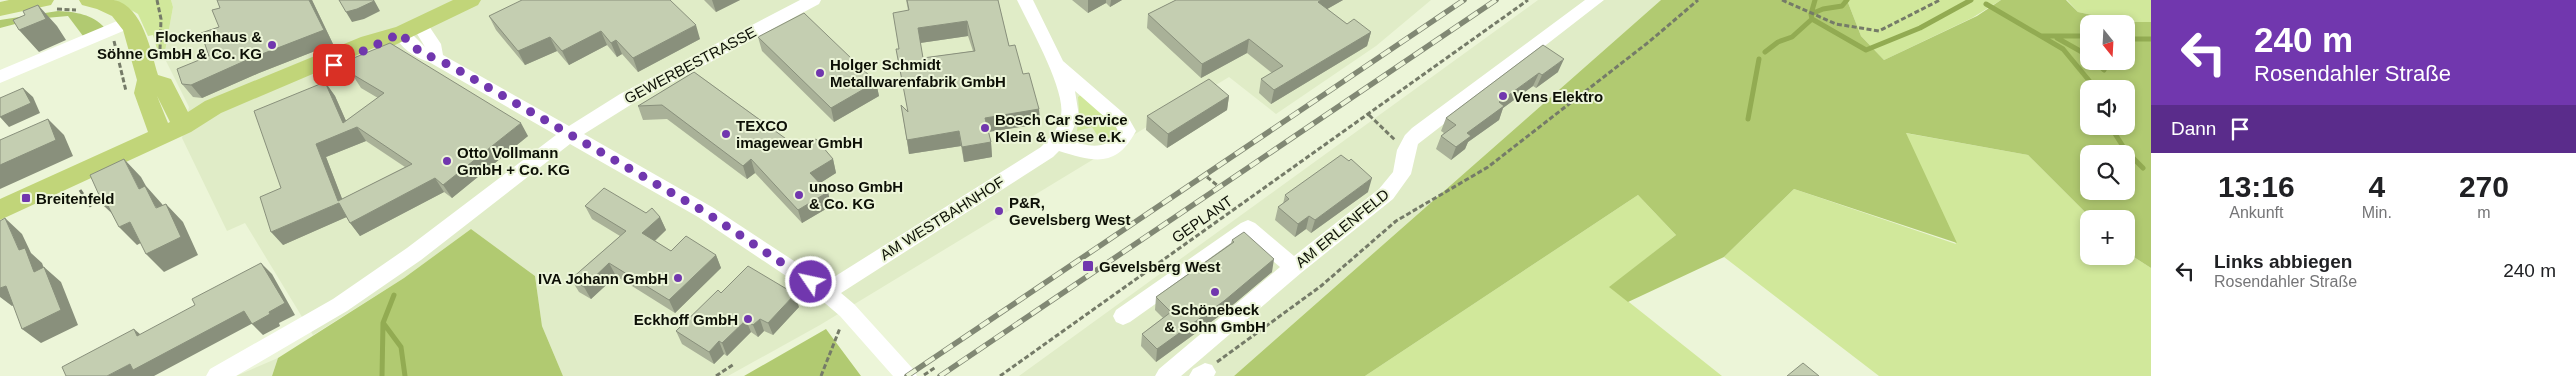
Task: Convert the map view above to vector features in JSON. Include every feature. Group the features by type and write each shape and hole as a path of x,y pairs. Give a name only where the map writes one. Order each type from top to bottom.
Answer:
{"main road":[{"path":"0,9 44,0"},
{"path":"90,0 104,3 118,10 129,22 146,73 145,94 161,136"},
{"path":"0,210 184,126 218,115 334,65 467,1"},
{"path":"146,73 163,85 184,126"}],"street":[{"name":"GEWERBESTRASSE","path":"216,376 340,305 414,254 570,134 626,99 813,0"},
{"name":"AM WESTBAHNHOF","path":"826,292 907,238 1047,152 1057,143 1068,127 1071,108 1056,63 1025,0"},
{"name":"AM ERLENFELD","path":"1166,376 1294,267 1386,194 1402,174 1406,150 1411,140 1418,133 1596,0"},
{"path":"0,77 129,22"},
{"path":"410,28 412,48 435,58 705,212 826,292 847,310 906,376"},
{"name":"AM WESTBAHNHOF","path":"1056,63 1122,122 1127,131 1122,143 1103,153 1089,153 1057,143"},
{"path":"1123,316 1248,228 1294,267"}],"path":[{"path":"146,73 160,57 162,20 157,0"},
{"name":"GEPLANT","path":"1000,376 1528,0"},
{"path":"1202,374 1321,286 1396,221 1495,161 1650,41 1698,0"},
{"path":"1782,0 1836,24 1879,31 1940,0"},
{"path":"1368,115 1406,150"},
{"path":"1207,177 1218,186"},
{"path":"821,376 847,310"},
{"path":"716,376 734,364"},
{"path":"922,376 936,367"}],"shaded area":[{"path":"171,0 1431,0 1376,46 1276,114 1229,77 820,325 728,376 563,376 542,326 535,276 471,229 404,278 313,335 245,223 227,231 182,138 189,107 164,57 173,7"},
{"path":"1538,0 1661,0 1234,376 1019,376"},
{"path":"278,358 272,376 236,376"}],"green space":[{"path":"114,0 171,0 173,7 164,57 156,57 152,53 151,51 157,49 153,35 148,36 138,14"},
{"path":"1661,0 1847,0 1861,36 1884,60 1977,16 2001,0 2066,0 2078,12 2092,15 2080,15 2080,70 2135,70 2135,22 2151,22 2151,268 2135,258 2135,210 2083,210 2028,155 1906,133 1957,243 1794,189 1724,257 1628,302 1609,287 1676,235 1638,195 1365,376 1234,376"},
{"path":"1847,0 2001,0 1972,18 1884,60 1861,36"},
{"path":"2067,0 2151,0 2151,22 2135,22 2135,15 2092,15 2078,12"},
{"path":"58,11 89,17 105,28 83,36 68,16 34,19 0,28 0,20"},
{"path":"1081,95 1115,124 1118,132 1115,142 1104,146 1092,127 1077,131 1078,97"},
{"path":"1905,133 2028,155 2083,210 2080,210 2080,265 2135,265 2135,258 2151,268 2151,376 1879,376 1724,257 1794,189 1956,244"},
{"path":"1638,195 1676,235 1610,287 1722,376 1365,376"},
{"path":"471,229 535,276 542,326 563,376 272,376 278,358 404,278"},
{"path":"826,329 861,376 744,376"}],"building":[{"name":"Flockenhaus & Söhne GmbH & Co. KG","path":"217,0 309,0 324,30 249,59 191,85 182,84 177,69 209,56 201,33 219,27 212,10 220,8"},
{"path":"339,0 373,0 374,1 346,12"},
{"path":"522,0 670,0 696,25 633,58 616,40 611,43 601,31 562,51 550,37 518,51 489,16"},
{"path":"907,0 998,0 1009,46 1015,45 1023,74 1029,73 1039,109 985,118 991,142 962,147 959,131 907,140 901,105 908,112 896,49 899,49 893,13 909,10","holes":["967,21 975,51 923,58 918,28"]},
{"path":"1176,0 1321,0 1318,2 1347,24 1354,19 1371,32 1274,90 1261,79 1283,66 1249,39 1202,64 1148,14"},
{"path":"38,5 46,19 19,30 13,20 25,15 23,11"},
{"name":"Holger Schmidt Metallwarenfabrik GmbH","path":"804,13 876,82 831,108 758,37"},
{"path":"390,43 521,123 443,185 435,178 350,223 339,203 271,232 260,197 281,188 254,111 325,82 343,123 384,93 352,74 344,62","holes":["357,127 412,164 338,201 316,144"]},
{"name":"Vens Elektro","path":"1543,45 1564,59 1542,75 1539,73 1499,102 1504,106 1467,133 1471,136 1456,147 1441,136 1456,125 1446,118"},
{"path":"694,72 800,149 816,139 833,159 810,173 828,192 798,210 751,159 743,166 662,105 638,106"},
{"path":"1209,79 1229,96 1168,134 1147,116"},
{"path":"23,88 31,103 0,117 0,98"},
{"path":"48,119 56,140 0,165 0,140"},
{"path":"1341,155 1349,161 1351,159 1372,178 1315,220 1309,216 1298,224 1278,207 1289,199 1285,195"},
{"path":"124,159 139,189 145,186 156,208 166,204 181,237 146,254 130,222 119,227 107,204 104,206 90,175"},
{"path":"604,188 646,213 652,208 660,217 642,233 671,251 686,236 716,255 669,300 609,263 584,287 571,279 626,231 585,206"},
{"path":"5,218 19,250 25,248 34,272 44,267 61,310 22,329 6,286 0,288 0,221"},
{"name":"Schönebeck & Sohn GmbH","path":"1244,232 1274,259 1224,301 1157,349 1142,334 1171,312 1156,297 1234,242 1232,240"},
{"path":"261,263 285,303 269,312 270,314 252,324 244,311 133,370 130,364 107,376 66,376 62,367 134,329 137,336 195,305 192,299"},
{"name":"Eckhoff GmbH","path":"748,266 795,294 768,323 760,319 753,325 746,320 722,343 719,341 709,352 676,331 718,290 721,293"},
{"path":"1803,363 1819,376 1787,376"}],"waterway":[{"path":"1811,14 1815,0"},
{"path":"1811,14 1823,9 1842,6 1847,0"},
{"path":"1812,19 1866,50 1920,28 1971,0"},
{"path":"1986,4 2063,49 2089,80"},
{"path":"1811,14 1812,19"},
{"path":"1765,52 1778,42 1792,37 1812,19"},
{"path":"2042,36 2080,36"},
{"path":"2057,38 2080,51"},
{"path":"2135,39 2151,39"},
{"path":"1748,119 1759,59"},
{"path":"2116,135 2126,151 2143,168"},
{"path":"382,376 383,323 394,295"},
{"path":"384,324 401,347 405,376"}],"railway":[{"path":"907,376 1464,0"},
{"path":"940,376 1496,0"}],"place":[{"name":"Flockenhaus & Söhne GmbH & Co. KG","path":"272,45"},
{"name":"Holger Schmidt Metallwarenfabrik GmbH","path":"820,73"},
{"name":"Vens Elektro","path":"1503,96"},
{"name":"Bosch Car Service Klein & Wiese e.K.","path":"985,128"},
{"name":"TEXCO imagewear GmbH","path":"726,134"},
{"name":"Otto Vollmann GmbH + Co. KG","path":"447,161"},
{"name":"unoso GmbH & Co. KG","path":"799,195"},
{"name":"Breitenfeld","path":"26,198"},
{"name":"P&R, Gevelsberg West","path":"999,211"},
{"name":"Gevelsberg West","path":"1088,266"},
{"name":"IVA Johann GmbH","path":"678,278"},
{"name":"Schönebeck & Sohn GmbH","path":"1215,292"},
{"name":"Eckhoff GmbH","path":"748,319"}],"route":[{"path":"334,65 401,33 412,48 451,66 498,92 705,212 811,282"}]}
